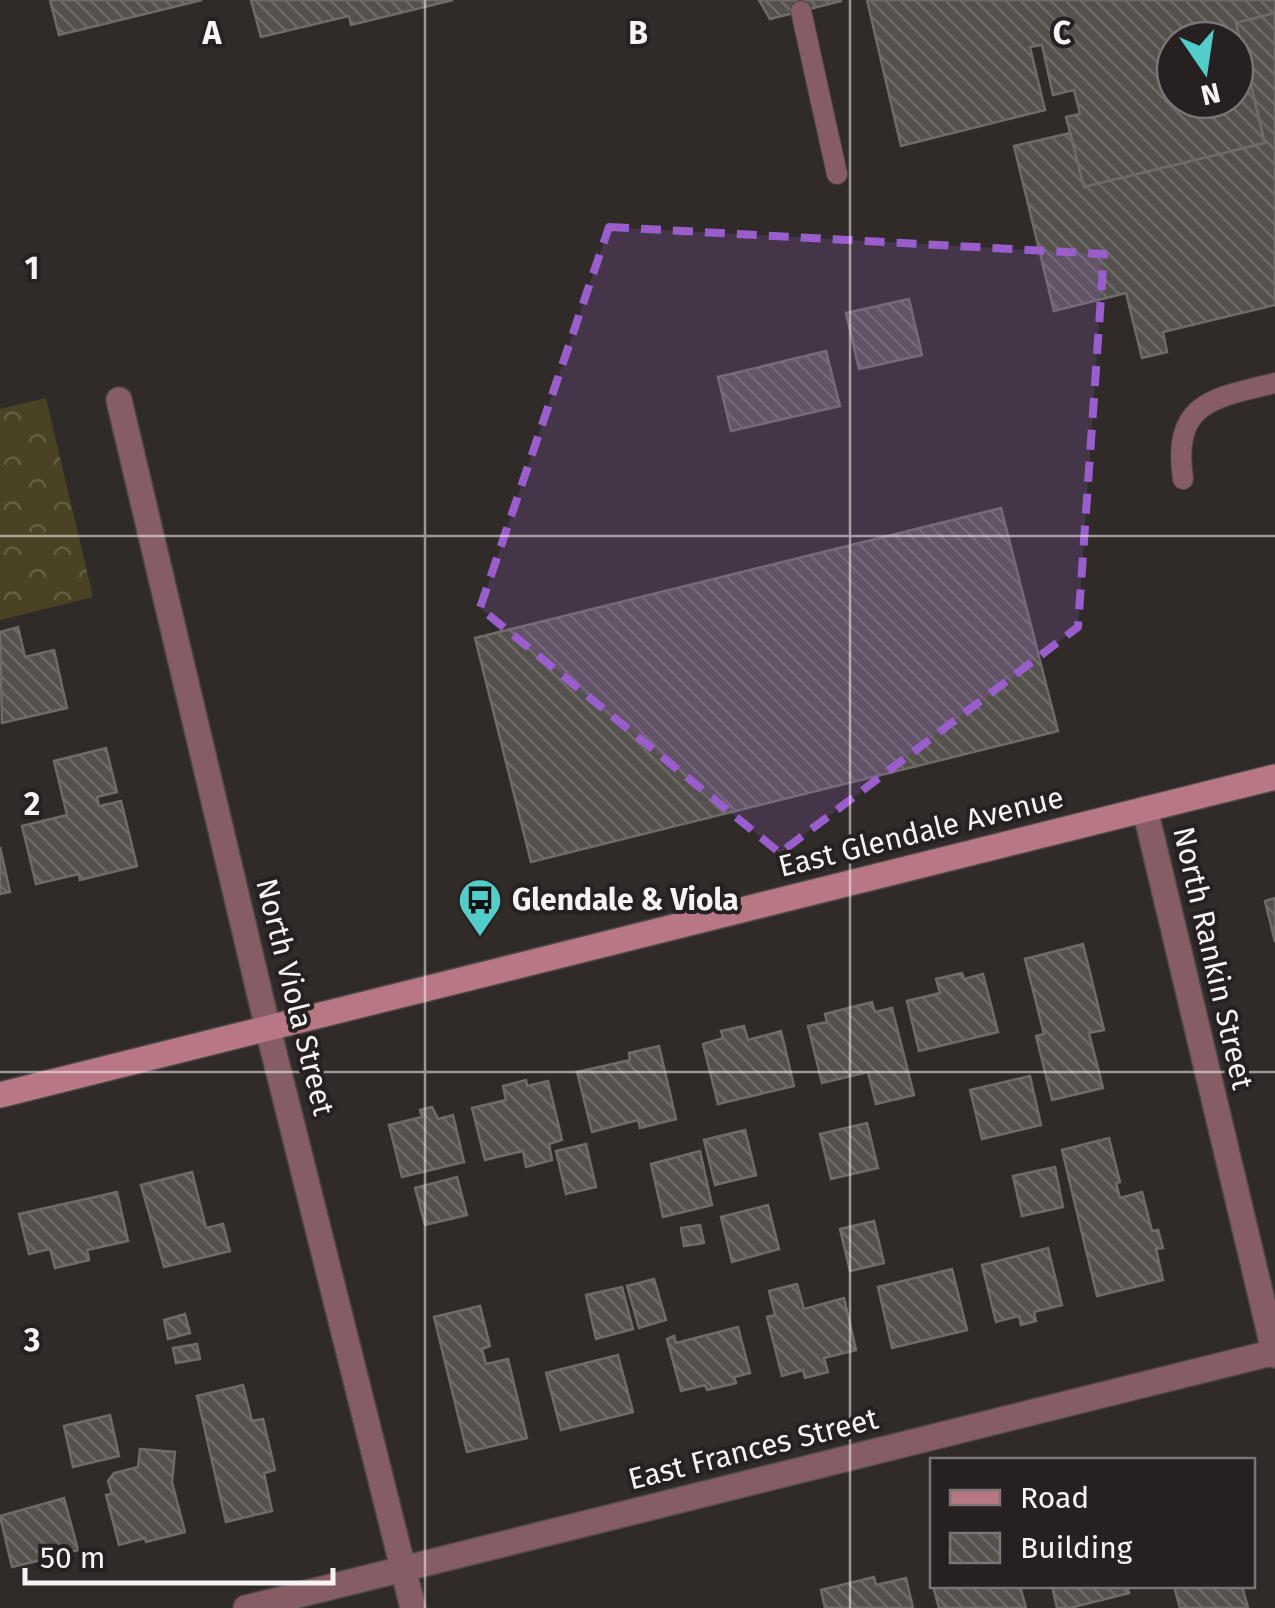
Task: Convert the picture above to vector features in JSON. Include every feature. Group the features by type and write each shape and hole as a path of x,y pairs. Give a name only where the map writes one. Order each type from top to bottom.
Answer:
{"street":[{"name":"North Viola Street","path":"119,400 268,1029 413,1608"},
{"name":"East Glendale Avenue","path":"0,1095 1275,777"},
{"name":"North Rankin Street","path":"1145,809 1275,1353"},
{"name":"East Frances Street","path":"246,1608 1275,1353"}],"lane":[{"path":"801,11 838,174"},
{"path":"1183,479 1179,449 1188,421 1216,397 1275,383"}],"highlighted area":[{"path":"609,227 1104,254 1078,627 780,853 480,608"}],"green space":[{"path":"46,398 93,597 0,620 0,409"}],"building":[{"path":"50,0 202,0 59,35"},
{"path":"251,0 453,0 351,25 349,16 261,37"},
{"path":"759,0 841,0 841,1 770,19"},
{"path":"867,0 1275,0 1275,13 1248,20 1155,20 1155,120 1255,120 1255,102 1265,143 1084,187 1066,117 1080,114 1074,90 1053,95 1042,45 1030,47 1045,110 901,146"},
{"path":"1275,13 1275,305 1163,332 1167,352 1142,358 1126,293 1054,311 1014,146 1070,133 1084,187 1265,143 1255,102 1255,20 1248,20"},
{"path":"909,299 922,355 859,369 846,313"},
{"path":"826,351 840,406 731,431 718,377"},
{"path":"1001,508 1058,731 531,862 475,638"},
{"path":"18,627 25,657 54,650 67,708 2,723 0,632"},
{"path":"106,748 117,792 97,797 99,806 121,801 137,866 80,880 79,874 36,884 22,826 67,815 54,761"},
{"path":"0,847 10,892 0,894"},
{"path":"1275,898 1275,942 1265,901"},
{"path":"1083,944 1104,1030 1089,1033 1103,1088 1052,1100 1036,1036 1044,1034 1025,959"},
{"path":"962,973 964,979 983,974 998,1032 919,1051 907,1001 940,993 936,979"},
{"path":"872,1002 875,1012 892,1008 914,1095 876,1104 868,1072 822,1083 808,1026 827,1022 825,1014"},
{"path":"744,1026 748,1040 781,1031 794,1086 718,1104 703,1044 723,1038 721,1031"},
{"path":"659,1046 676,1119 640,1128 638,1120 592,1132 577,1072 630,1060 629,1053"},
{"path":"1030,1076 1041,1125 982,1139 970,1090"},
{"path":"526,1080 527,1086 548,1081 562,1140 549,1144 552,1160 526,1167 523,1151 485,1160 472,1108 506,1100 503,1086"},
{"path":"432,1107 438,1119 453,1115 464,1162 402,1177 389,1125 422,1117 420,1110"},
{"path":"867,1123 878,1168 831,1179 820,1134"},
{"path":"745,1130 756,1175 715,1185 704,1140"},
{"path":"1109,1138 1120,1198 1142,1192 1152,1231 1158,1230 1163,1248 1156,1249 1163,1280 1097,1296 1062,1150"},
{"path":"586,1144 596,1187 566,1194 556,1151"},
{"path":"700,1151 712,1205 663,1217 651,1164"},
{"path":"1055,1167 1063,1207 1022,1216 1013,1176"},
{"path":"192,1172 206,1228 223,1224 230,1251 164,1267 141,1185"},
{"path":"457,1177 467,1215 425,1225 415,1188"},
{"path":"117,1192 128,1241 87,1250 89,1260 55,1268 50,1249 29,1254 19,1214"},
{"path":"768,1205 779,1249 732,1262 721,1217"},
{"path":"874,1221 884,1263 850,1271 840,1229"},
{"path":"700,1225 704,1243 684,1246 681,1228"},
{"path":"1048,1248 1062,1305 1034,1312 1036,1321 1021,1325 1019,1316 996,1322 982,1265"},
{"path":"952,1269 967,1330 892,1348 878,1287"},
{"path":"654,1279 666,1320 639,1328 627,1286"},
{"path":"797,1284 804,1309 844,1298 856,1350 824,1358 828,1372 805,1378 803,1370 782,1376 767,1317 775,1315 769,1291"},
{"path":"622,1287 633,1329 596,1339 586,1295"},
{"path":"480,1306 490,1346 482,1349 486,1364 508,1359 527,1438 467,1452 434,1317"},
{"path":"185,1314 190,1333 168,1339 164,1320"},
{"path":"738,1327 750,1373 734,1377 736,1383 681,1391 667,1339 674,1336 676,1343"},
{"path":"197,1344 200,1359 176,1363 173,1348"},
{"path":"618,1355 633,1412 561,1430 546,1373"},
{"path":"243,1385 252,1421 263,1419 275,1470 264,1473 272,1511 226,1522 197,1396"},
{"path":"110,1415 119,1456 73,1467 64,1426"},
{"path":"140,1449 175,1452 172,1482 185,1532 119,1545 106,1495 112,1494 108,1481 114,1473 138,1467"},
{"path":"64,1498 78,1550 56,1556 58,1565 44,1569 41,1560 12,1567 0,1516"},
{"path":"874,1577 876,1585 906,1578 913,1608 825,1608 821,1590"},
{"path":"934,1588 1021,1588 1026,1608 939,1608"},
{"path":"1052,1588 1128,1588 1129,1593 1070,1608 1057,1608"},
{"path":"1175,1588 1243,1588 1248,1608 1180,1608"}],"place":[{"name":"Glendale & Viola","path":"480,938"}]}
